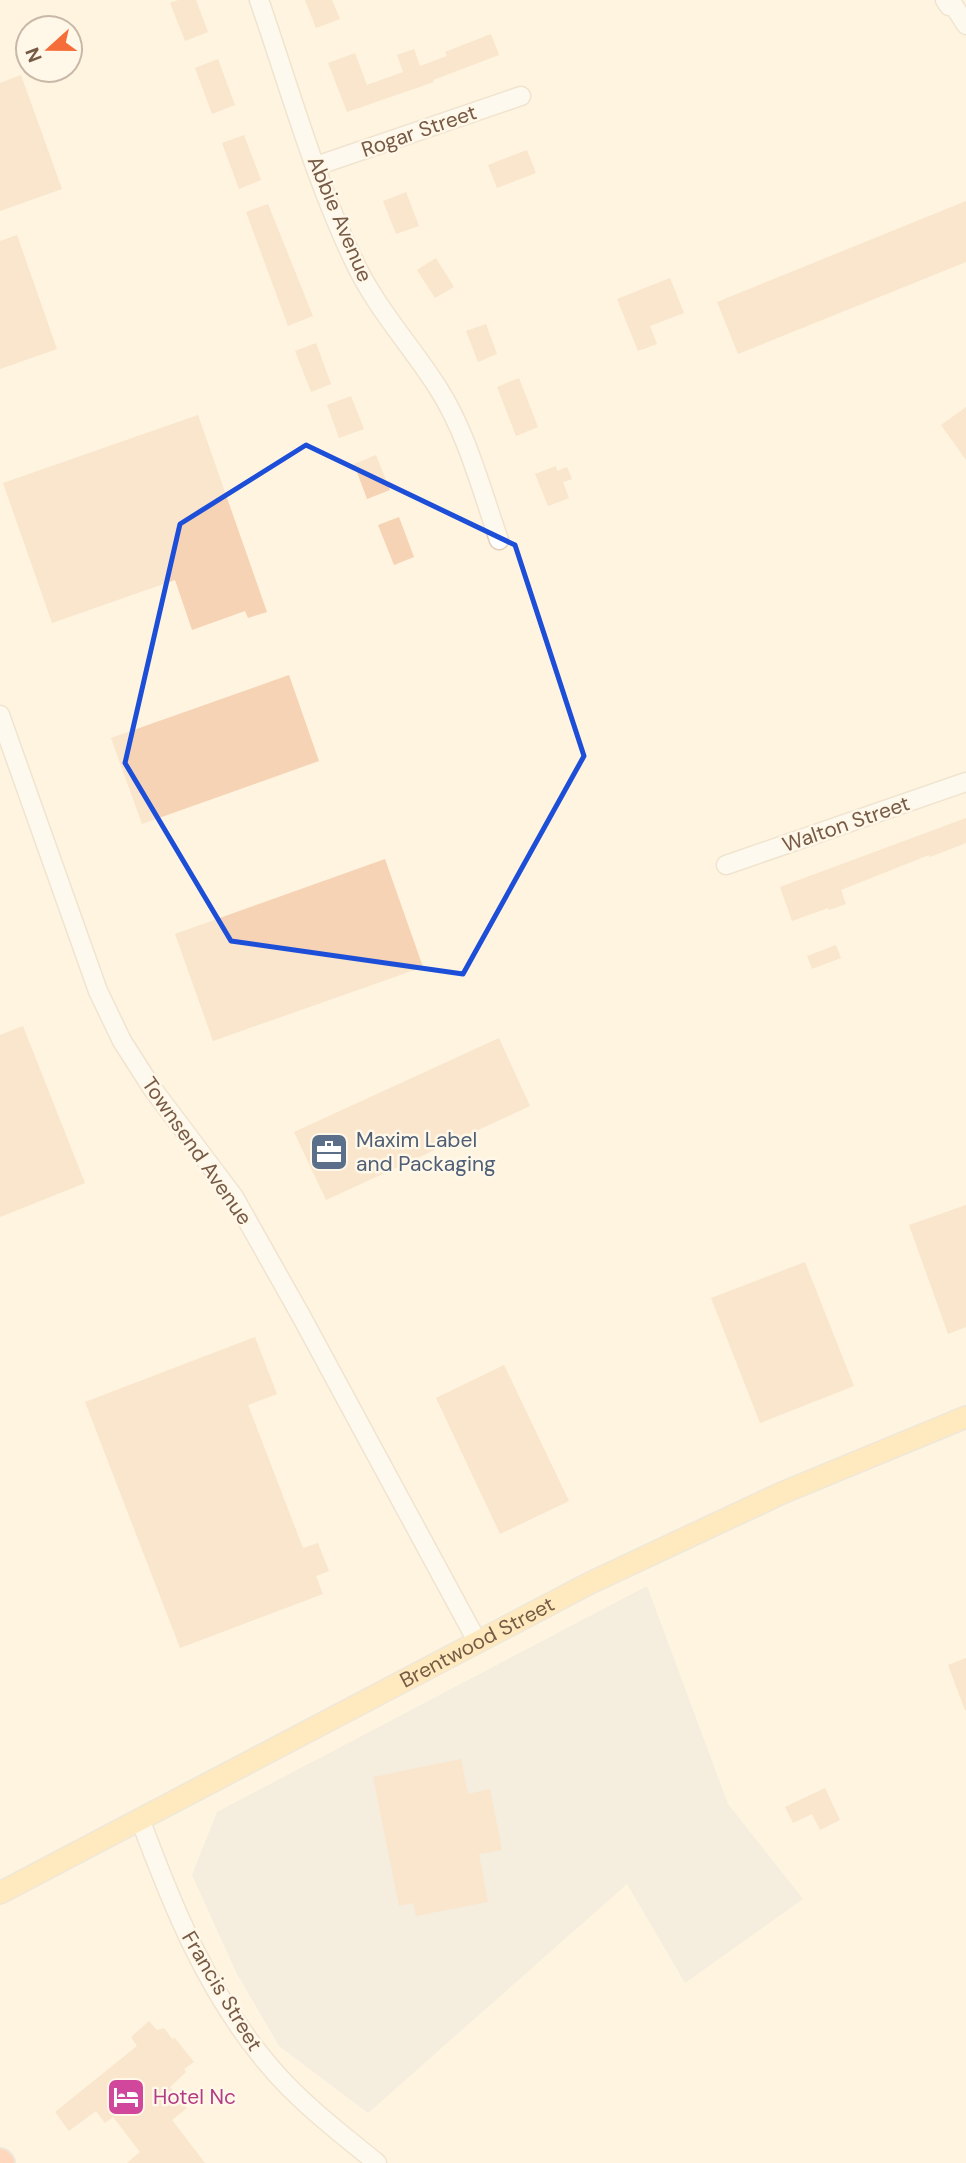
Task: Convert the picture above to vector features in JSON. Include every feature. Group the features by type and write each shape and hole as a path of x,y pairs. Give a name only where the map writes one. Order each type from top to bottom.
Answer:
{"main road":[{"name":"Brentwood Street","path":"0,1893 590,1583 782,1493 966,1417"}],"street":[{"name":"Abbie Avenue","path":"259,0 316,166 354,261 385,316 438,388 459,428 499,540"},
{"path":"946,0 949,6 954,6 966,25"},
{"name":"Rogar Street","path":"316,166 521,96"},
{"name":"Townsend Avenue","path":"0,715 97,991 122,1041 152,1088 234,1197 478,1642"},
{"name":"Walton Street","path":"726,865 966,782"},
{"name":"Francis Street","path":"140,1819 167,1891 199,1961 246,2036 292,2091 377,2163"}],"highlighted area":[{"path":"306,445 515,545 584,756 463,974 231,941 125,763 180,524"}],"shaded area":[{"path":"647,1586 728,1804 803,1899 685,1983 627,1884 368,2113 279,2046 237,1974 192,1875 217,1812"}],"building":[{"path":"196,0 208,32 185,41 170,3"},
{"path":"305,0 332,0 340,19 316,28"},
{"path":"491,34 499,55 433,80 434,82 347,112 328,63 355,53 367,85 403,72 397,55 414,49 420,66 447,56 445,52"},
{"path":"218,59 235,105 212,114 195,68"},
{"path":"14,78 14,84 24,84 62,189 0,211 0,83"},
{"path":"244,135 261,180 239,189 222,143"},
{"path":"527,150 536,173 497,188 488,165"},
{"path":"406,192 419,226 396,234 383,201"},
{"path":"966,201 966,262 738,354 717,302"},
{"path":"268,204 313,316 288,326 246,212"},
{"path":"17,235 57,349 0,369 0,241"},
{"path":"436,258 454,287 435,298 417,270"},
{"path":"670,278 684,313 650,326 657,344 638,351 617,299"},
{"path":"486,324 497,354 478,362 466,331"},
{"path":"316,343 331,384 311,392 295,351"},
{"path":"519,378 538,427 516,436 497,387"},
{"path":"351,396 364,429 339,438 327,405"},
{"path":"966,407 966,460 941,425"},
{"path":"198,415 267,612 248,618 245,611 192,630 175,580 52,623 3,483"},
{"path":"376,455 390,490 367,499 354,464"},
{"path":"556,466 557,471 567,467 572,479 563,482 569,498 548,506 535,474"},
{"path":"399,517 414,557 394,565 378,525"},
{"path":"289,675 319,761 142,824 111,738"},
{"path":"966,818 966,843 841,890 846,904 792,921 780,887"},
{"path":"385,859 423,967 213,1041 175,934"},
{"path":"836,945 841,958 812,969 807,956"},
{"path":"23,1026 85,1183 0,1217 0,1035"},
{"path":"499,1038 530,1106 326,1200 294,1132"},
{"path":"966,1205 966,1327 948,1334 909,1225"},
{"path":"805,1262 854,1386 760,1423 711,1298"},
{"path":"255,1337 277,1394 248,1405 303,1548 318,1543 329,1571 316,1576 323,1594 180,1648 85,1402"},
{"path":"504,1365 569,1501 500,1534 436,1398"},
{"path":"966,1658 966,1710 965,1710 948,1665"},
{"path":"461,1759 468,1794 490,1789 502,1850 479,1854 488,1902 416,1916 413,1903 399,1906 373,1777"},
{"path":"825,1788 840,1820 820,1830 812,1814 793,1823 785,1807"},
{"name":"Hotel Nc","path":"149,2021 157,2030 164,2028 173,2040 174,2037 194,2062 184,2069 186,2072 170,2087 187,2108 172,2120 205,2163 127,2163 140,2152 113,2117 105,2123 96,2111 69,2131 55,2112 137,2046 131,2037"}],"place":[{"name":"Maxim Label and Packaging","path":"329,1152"},
{"name":"Hotel Nc","path":"126,2097"}]}
